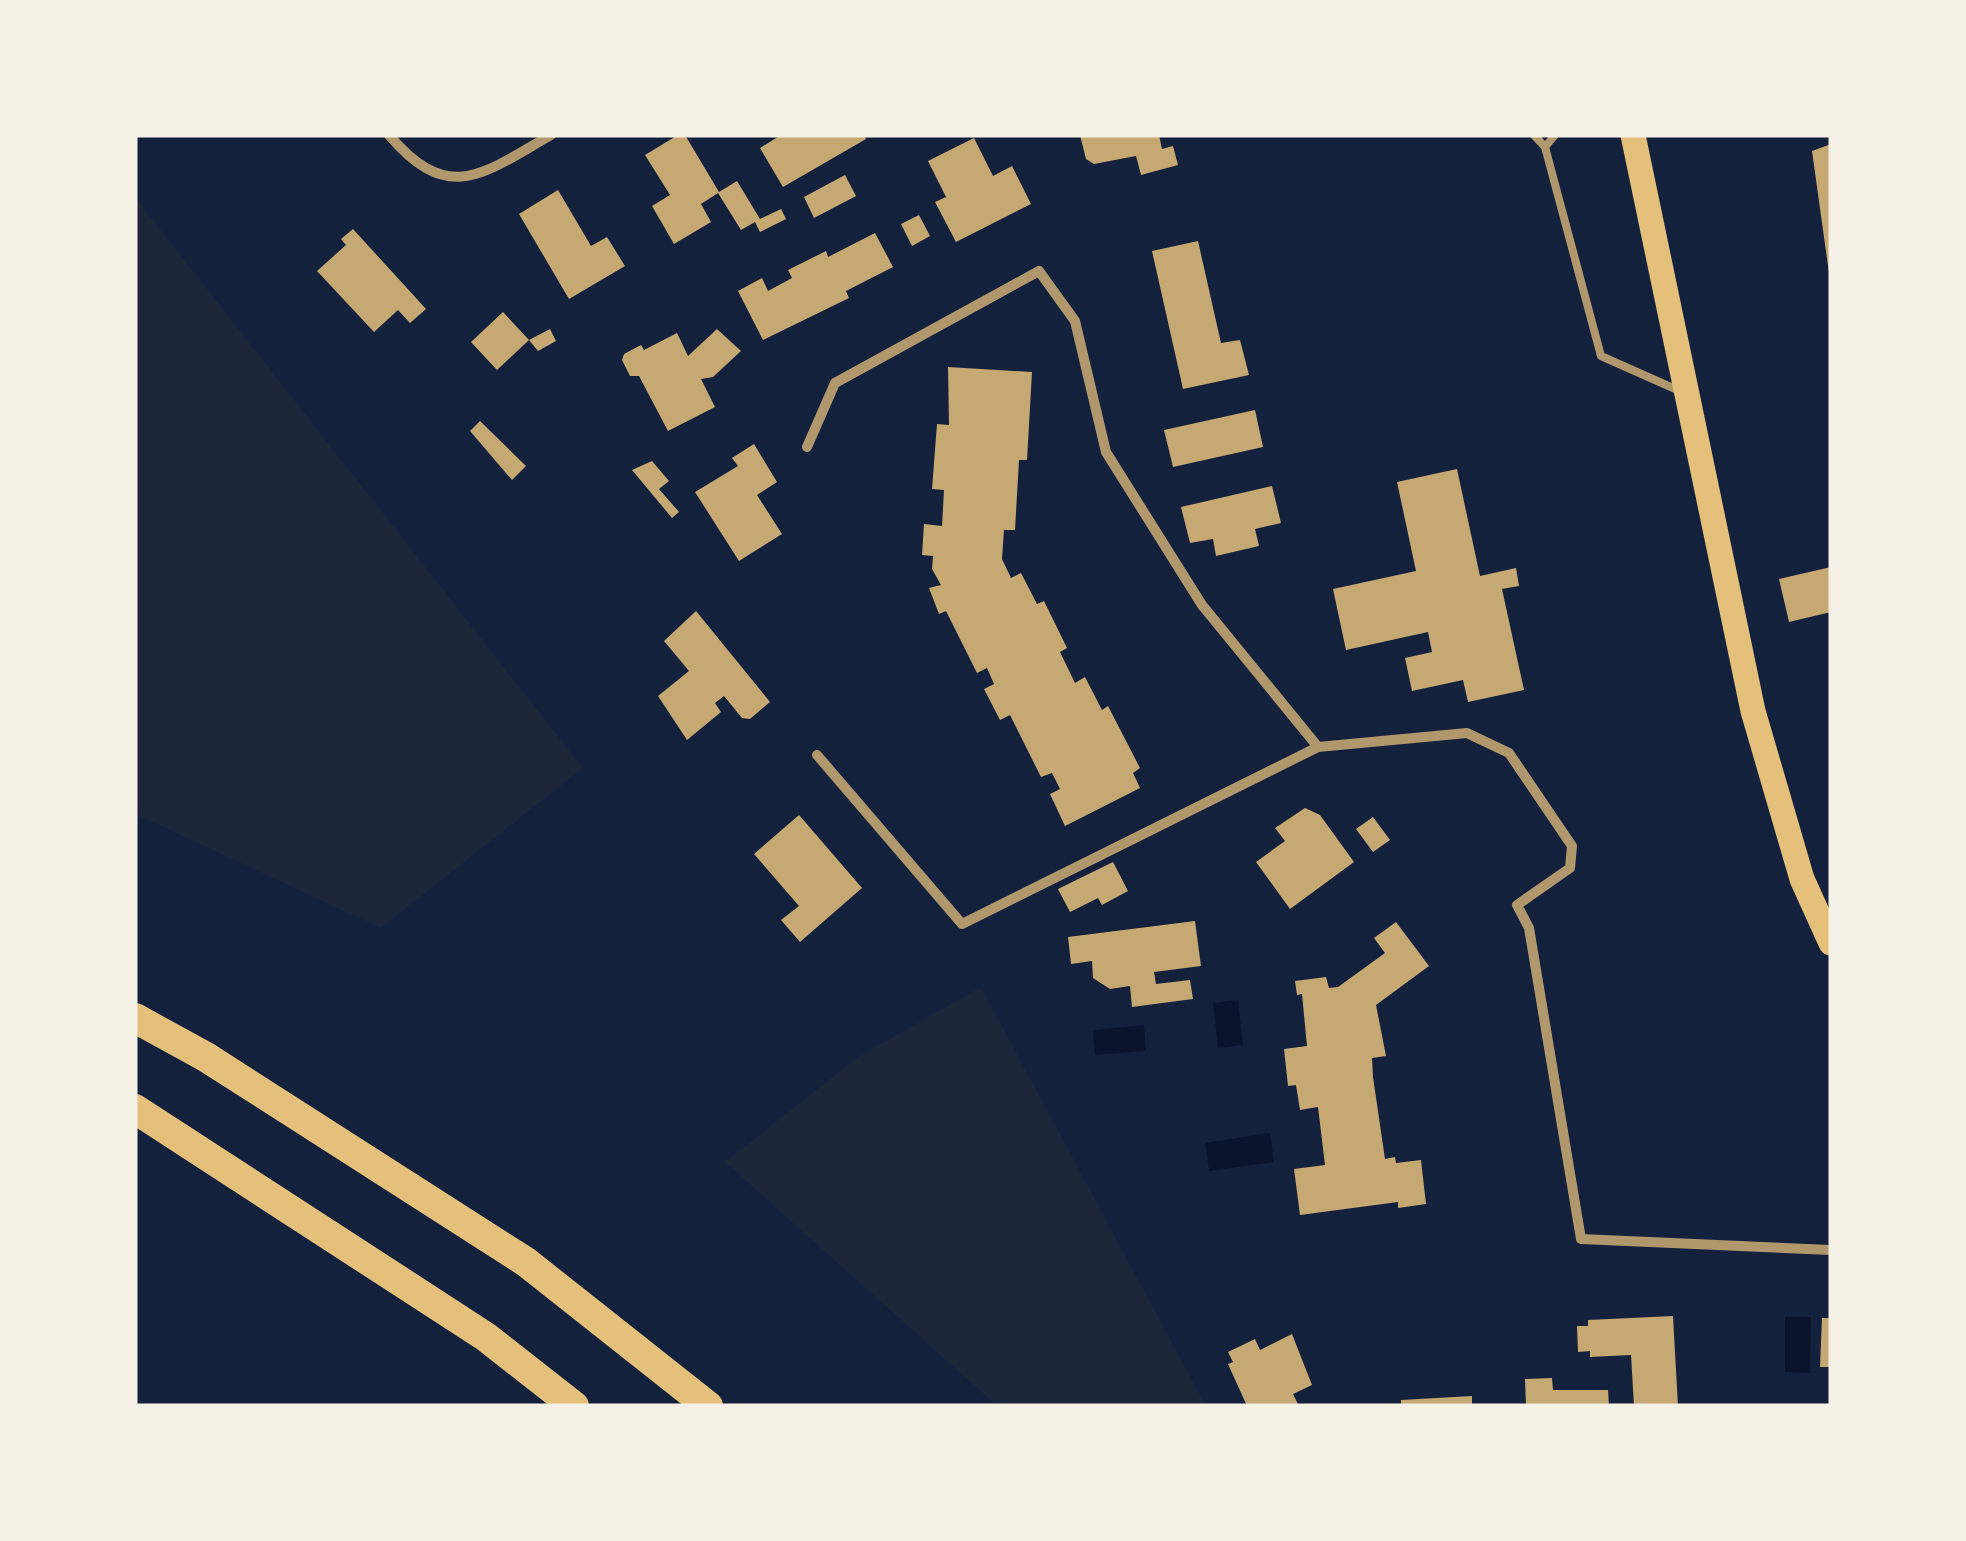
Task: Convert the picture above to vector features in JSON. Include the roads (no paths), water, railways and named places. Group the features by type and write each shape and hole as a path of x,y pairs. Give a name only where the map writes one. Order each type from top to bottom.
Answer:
{"highway":[{"path":"135,1018 206,1058 526,1262 708,1406"},
{"path":"135,1109 486,1337 574,1406"}],"main road":[{"path":"1634,135 1753,711 1802,878 1831,942"}],"street":[{"path":"389,135 404,153 442,178 481,175 551,135"},
{"path":"806,448 835,383 1039,271 1076,320 1106,452 1202,605 1318,747"},
{"path":"818,755 962,924 1318,747 1467,733 1509,753 1572,846 1570,868 1517,905 1529,928 1581,1238 1831,1250"}],"lane":[{"path":"1534,135 1546,147 1601,356 1688,395"},
{"path":"1546,147 1555,135"}]}
